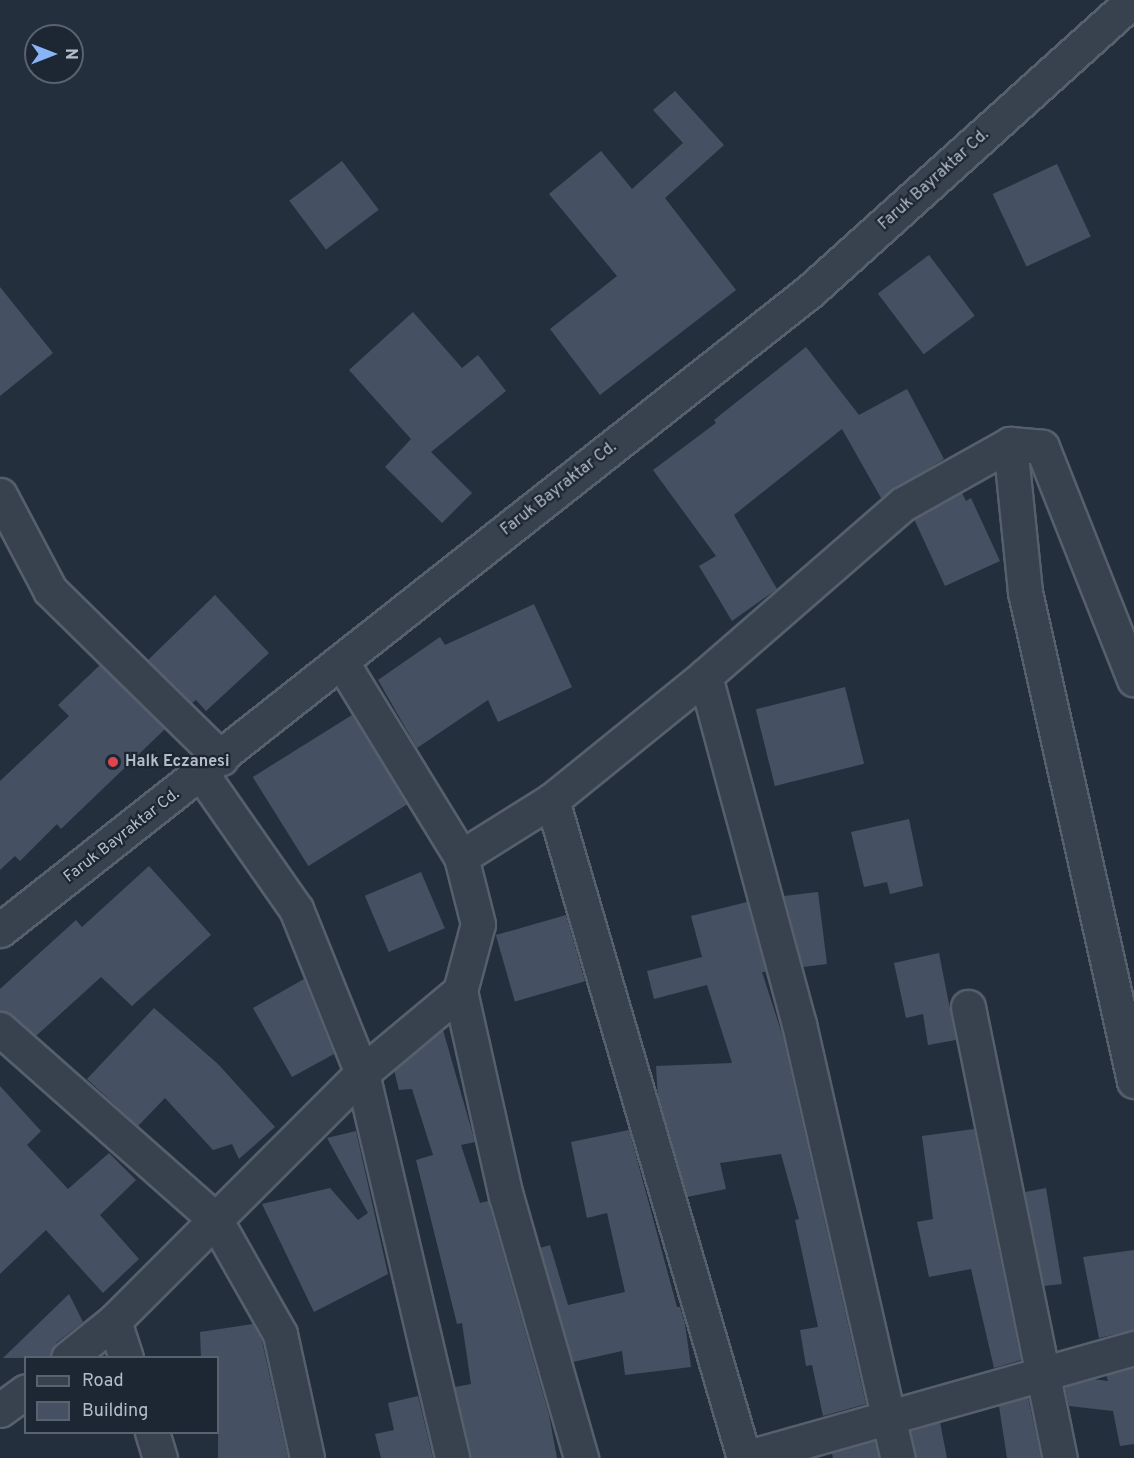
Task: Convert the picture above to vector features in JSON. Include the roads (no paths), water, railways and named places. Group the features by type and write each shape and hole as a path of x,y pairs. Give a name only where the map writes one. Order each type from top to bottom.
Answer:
{"street":[{"name":"Faruk Bayraktar Cd.","path":"0,930 211,766 810,291 1133,0"},
{"path":"461,857 552,800 705,676 903,504 1010,444 1042,447 1134,679"},
{"path":"1010,444 1025,592 1134,1081"},
{"path":"0,495 50,590 211,766 296,909 362,1074 452,1458"},
{"path":"341,661 461,857 478,924 460,991 506,1196 556,1381 581,1458"},
{"path":"705,676 799,1024 898,1458"},
{"path":"552,800 745,1458 1134,1348"},
{"path":"70,1356 114,1321 362,1074 460,991"},
{"path":"968,1007 1060,1458"},
{"path":"0,1029 215,1220 280,1334 307,1458"},
{"path":"114,1321 125,1356"},
{"path":"0,1410 24,1392"},
{"path":"153,1434 160,1458"}],"place":[{"name":"Halk Eczanesi","path":"113,762"}]}
